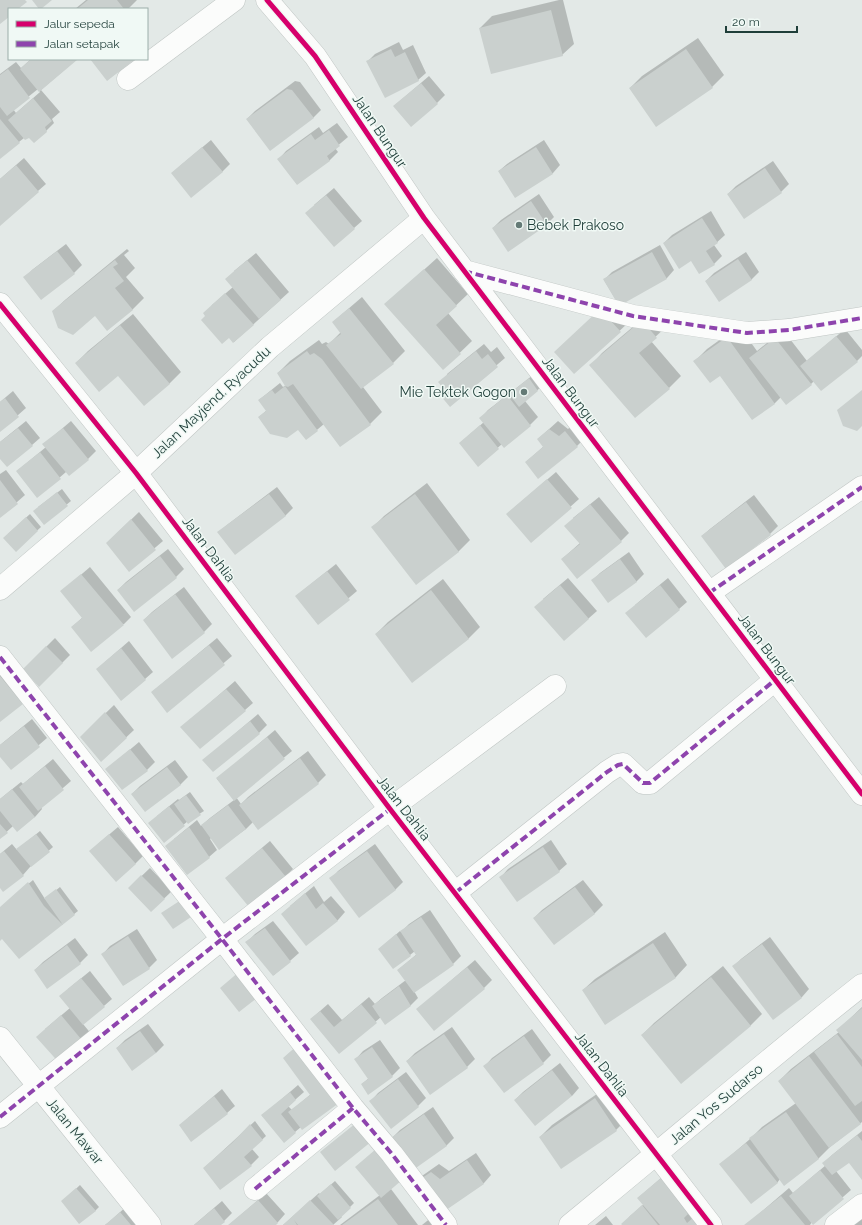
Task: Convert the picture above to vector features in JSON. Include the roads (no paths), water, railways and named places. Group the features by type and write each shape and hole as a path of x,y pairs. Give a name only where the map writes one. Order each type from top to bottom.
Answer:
{"street":[{"path":"128,79 234,0"},
{"name":"Jalan Bungur","path":"267,0 315,56 424,218 862,794"},
{"name":"Jalan Mayjend. Ryacudu","path":"0,589 136,473 270,347 424,218"},
{"path":"464,271 633,316 747,333 789,330 862,318"},
{"name":"Jalan Dahlia","path":"0,304 136,473 390,809 711,1225"},
{"path":"709,592 862,487"},
{"path":"0,656 353,1108 392,1154 446,1225"},
{"path":"455,893 607,772 618,765 623,764 643,783 650,782 775,680"},
{"path":"0,1117 222,939 390,809 555,686"},
{"name":"Jalan Yos Sudarso","path":"570,1225 786,1045 862,985"},
{"name":"Jalan Mawar","path":"0,1038 150,1225"},
{"path":"255,1189 353,1108"},
{"path":"836,1225 862,1205"}],"place":[{"name":"Bebek Prakoso","path":"519,225"},
{"name":"Mie Tektek Gogon","path":"524,392"}]}
